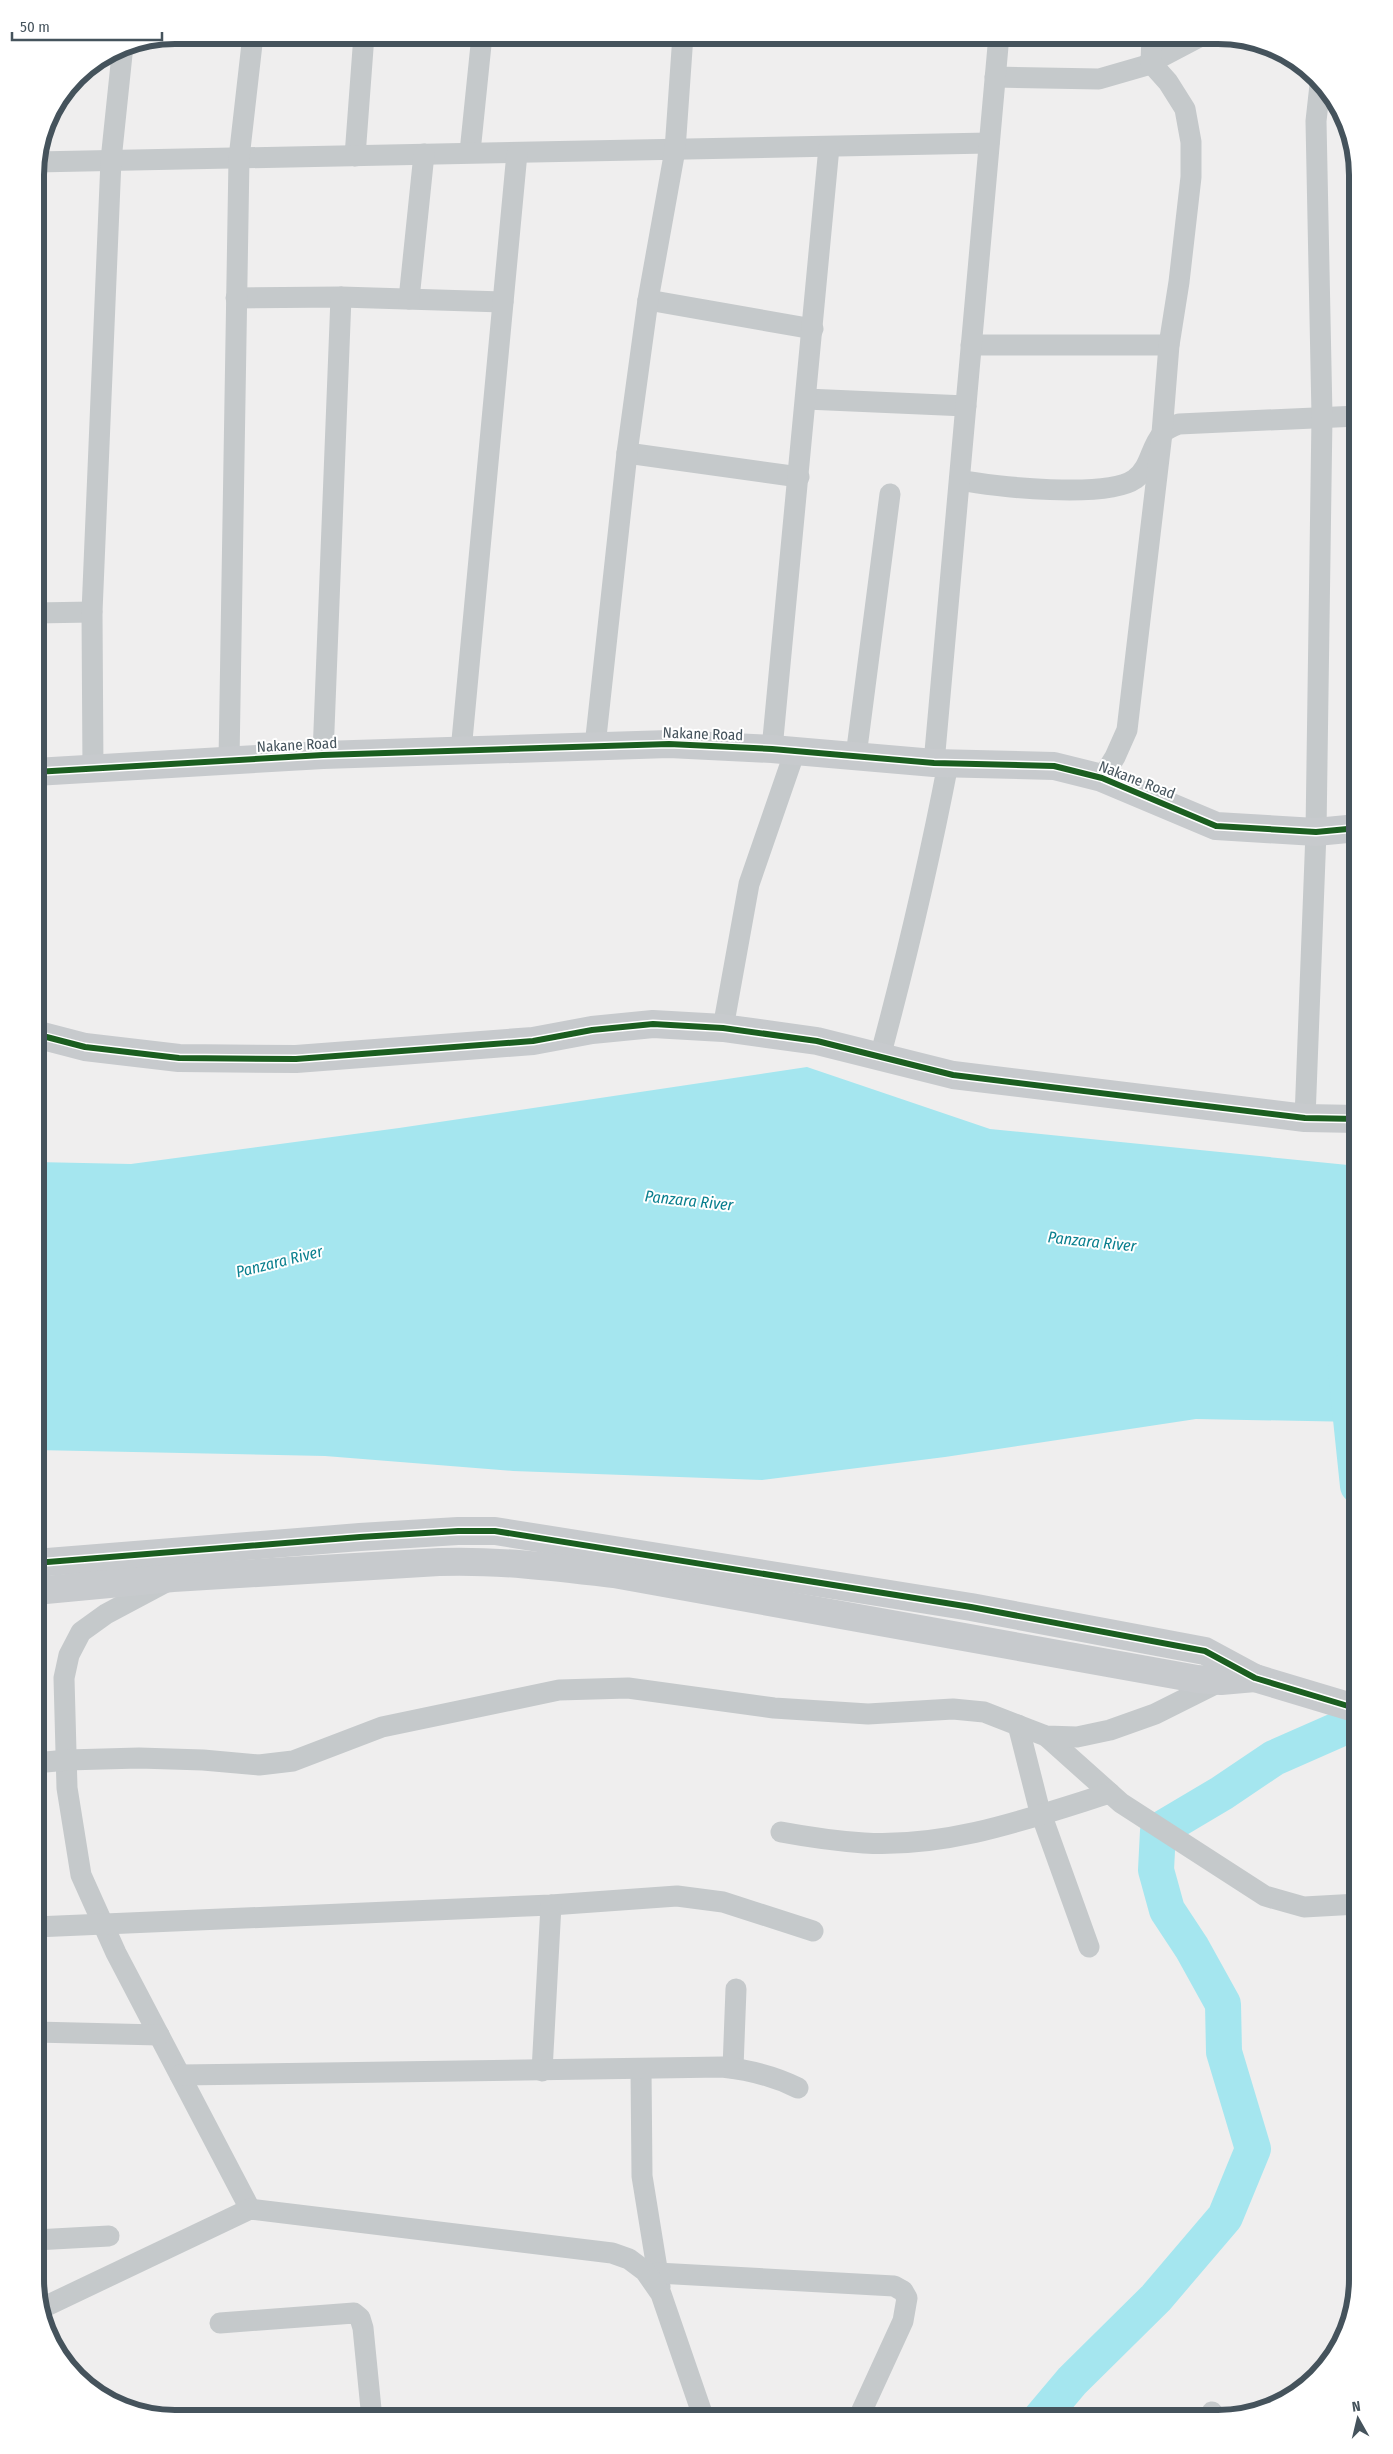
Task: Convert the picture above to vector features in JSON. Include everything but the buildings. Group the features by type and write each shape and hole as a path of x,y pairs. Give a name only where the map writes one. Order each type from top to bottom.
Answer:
{"street":[{"path":"229,761 239,158 252,44"},
{"path":"355,156 363,44"},
{"path":"470,152 481,44"},
{"path":"595,746 627,454 648,300 675,150 682,44"},
{"path":"880,1057 910,945 931,851 941,763 960,480 998,44"},
{"path":"1102,778 1115,757 1126,730 1162,433 1169,345 1180,282 1189,196 1191,142 1185,109 1168,82 1151,63 1152,44"},
{"path":"995,77 1100,79 1151,63 1186,44"},
{"path":"93,770 92,612 111,160 122,55"},
{"path":"1305,1118 1316,832 1322,416 1316,121 1319,91"},
{"path":"44,162 989,143"},
{"path":"723,1028 749,884 784,750 798,477 829,147"},
{"path":"461,751 517,152"},
{"path":"409,299 424,154"},
{"path":"236,298 341,297 503,302"},
{"path":"323,755 341,297"},
{"path":"648,300 813,330"},
{"path":"971,345 1169,345"},
{"path":"806,399 966,406"},
{"path":"960,480 991,486 1102,490 1122,486 1135,479 1148,466 1162,433 1179,424 1349,416"},
{"path":"627,454 798,477"},
{"path":"856,756 890,494"},
{"path":"44,613 92,612"},
{"name":"Nakane Road","path":"44,772 323,755 669,744 784,750 941,763 1054,766 1102,778 1216,826 1316,832 1349,829"},
{"path":"44,1036 85,1047 180,1058 296,1059 533,1042 592,1030 653,1024 723,1028 817,1041 953,1075 1305,1118 1349,1119"},
{"path":"44,1562 172,1551 458,1531 495,1531 971,1607 1206,1651 1255,1678 1349,1706"},
{"path":"172,1551 173,1578"},
{"path":"44,1590 173,1578 479,1560 614,1574 1197,1679 1221,1681 1255,1678"},
{"path":"173,1578 106,1614 81,1632 70,1655 64,1678 67,1788 81,1875 159,2035 250,2209"},
{"path":"1046,1736 1077,1736 1110,1730 1155,1714 1221,1681"},
{"path":"44,1762 139,1758 203,1760 259,1765 285,1762 382,1727 559,1690 628,1688 774,1708 868,1714 953,1709 984,1712 1046,1736 1115,1798 1265,1896 1304,1907 1349,1904"},
{"path":"1018,1725 1042,1815 1089,1947"},
{"path":"781,1832 865,1843 908,1842 951,1837 1115,1798"},
{"path":"44,1927 551,1905 677,1896 723,1902 813,1931"},
{"path":"542,2071 551,1905"},
{"path":"733,2068 736,1988"},
{"path":"44,2032 159,2035"},
{"path":"180,2075 733,2068 764,2075 798,2088"},
{"path":"641,2069 642,2176 660,2294 701,2410"},
{"path":"46,2306 250,2209 612,2253 628,2260 645,2271 660,2294"},
{"path":"44,2240 109,2236"},
{"path":"657,2273 894,2286 903,2291 907,2298 903,2321 862,2410"},
{"path":"220,2323 354,2313 360,2318 363,2328 371,2410"}],"water":[{"name":"Panzara River","path":"807,1067 990,1129 1349,1165 1349,1422 1196,1419 945,1457 762,1480 513,1471 325,1456 44,1450 44,1162 131,1164 399,1128"}],"waterway":[{"path":"1346,1371 1349,1400"},
{"path":"1048,2410 1072,2381 1156,2298 1225,2217 1253,2149 1224,2052 1223,2004 1192,1948 1167,1910 1156,1870 1158,1831 1222,1793 1274,1758 1349,1725"}],"cycle path":[{"path":"44,771 323,755 669,744 772,749 934,763 1054,766 1102,778 1216,826 1316,832 1349,829"},
{"path":"44,1036 85,1047 179,1058 296,1059 533,1041 592,1030 653,1024 723,1028 817,1041 953,1075 1305,1118 1349,1119"},
{"path":"44,1562 360,1537 458,1531 495,1531 971,1607 1205,1651 1255,1678 1349,1706"}]}
